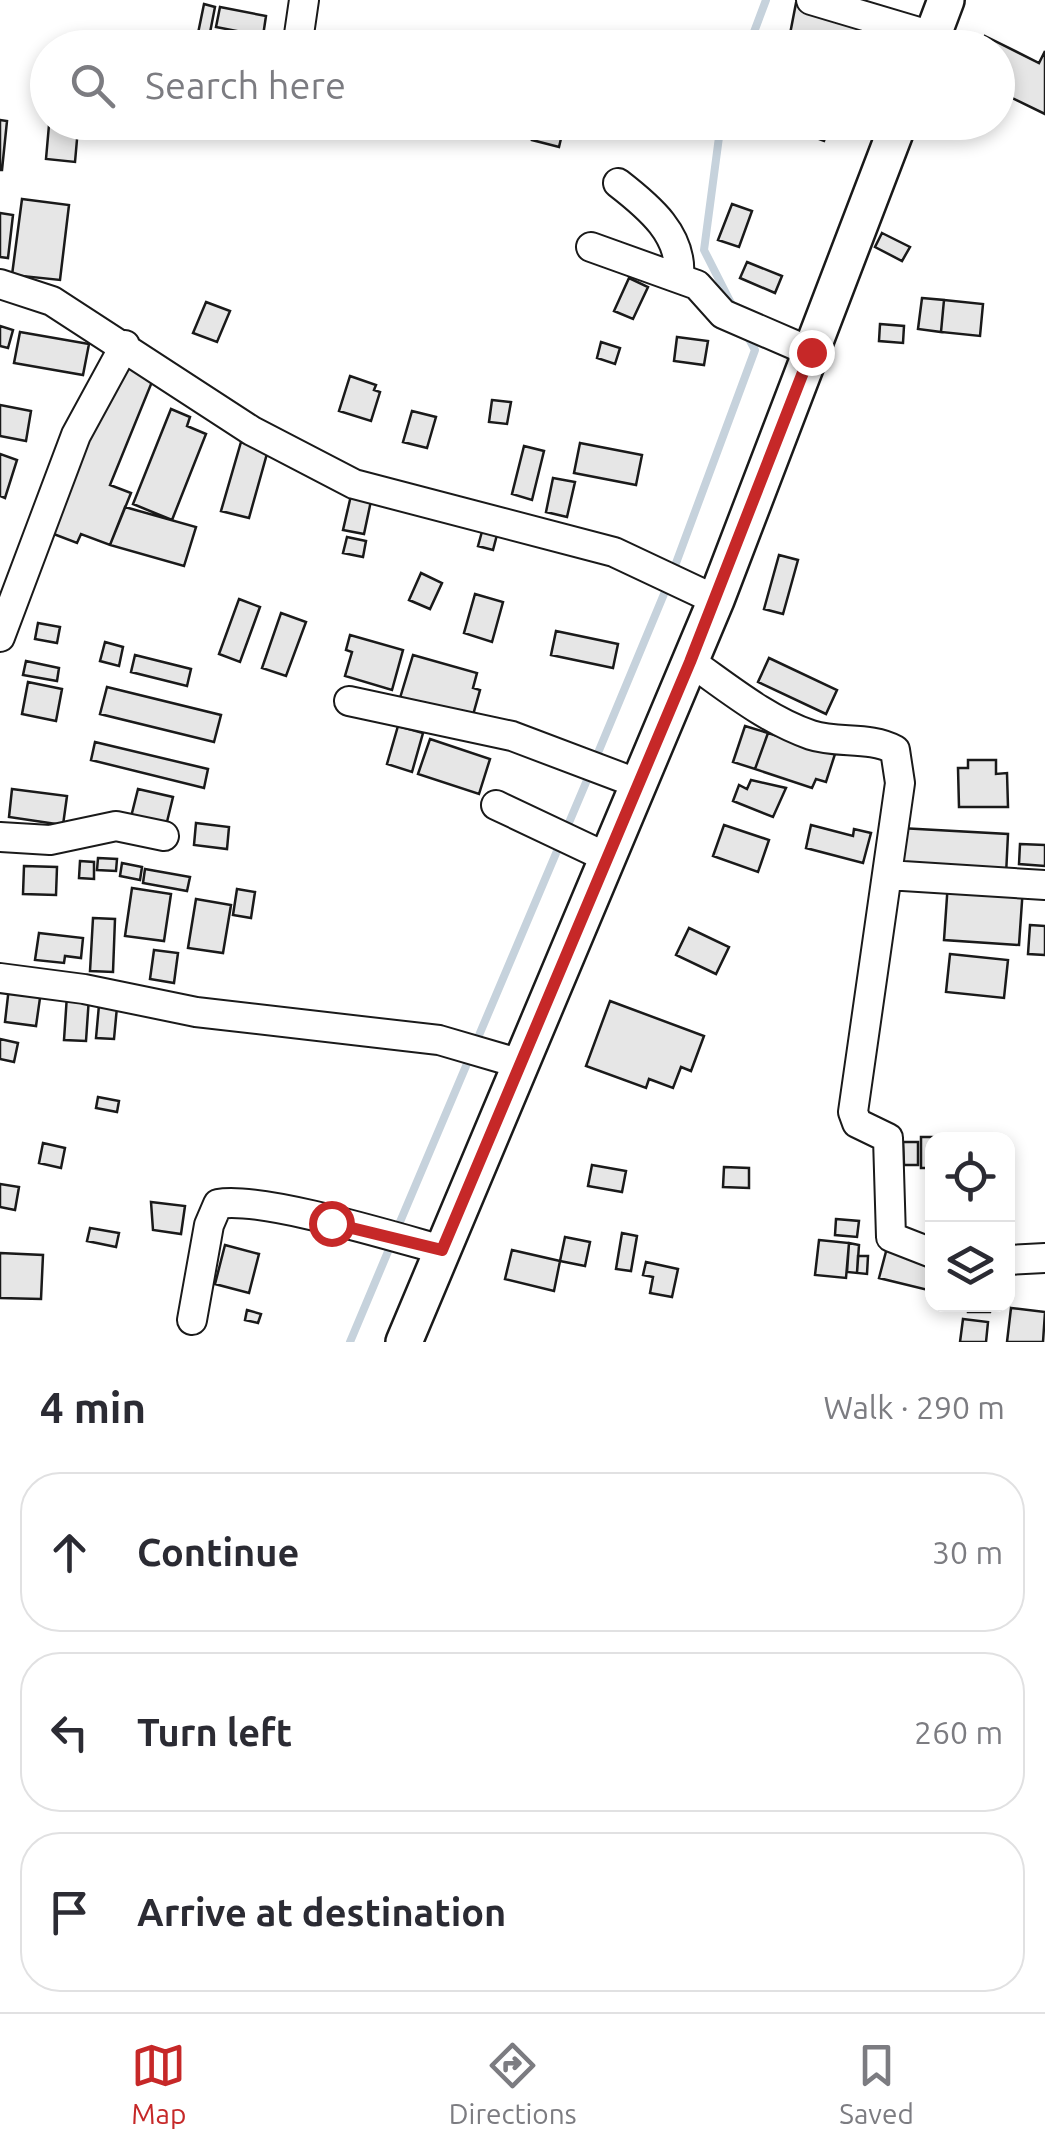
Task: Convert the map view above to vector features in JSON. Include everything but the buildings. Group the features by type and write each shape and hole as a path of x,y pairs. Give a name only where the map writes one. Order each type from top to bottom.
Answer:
{"main road":[{"path":"935,30 946,0"},
{"path":"404,1342 431,1246 513,1062 580,844 625,780 690,662 703,593 811,352 892,140"}],"street":[{"path":"300,30 304,0"},
{"path":"811,0 896,30"},
{"path":"618,183 650,208 676,245 681,257 679,277"},
{"path":"592,247 697,285 718,309 811,352"},
{"path":"0,284 52,301 252,431 354,484 614,552 703,593"},
{"path":"0,637 76,435 126,346"},
{"path":"690,662 762,711 806,734 833,742 883,743 895,750 900,783 854,1112 857,1123 888,1138 891,1237 925,1250"},
{"path":"349,701 512,736 625,780"},
{"path":"496,805 580,844"},
{"path":"0,837 50,840 116,826 164,836"},
{"path":"887,875 1045,884"},
{"path":"0,978 84,989 196,1012 463,1044 513,1062"},
{"path":"192,1320 209,1226 218,1204 278,1210 431,1246"},
{"path":"1015,1260 1045,1258"}],"waterway":[{"path":"755,30 766,0"},
{"path":"719,140 704,250 734,309"},
{"path":"595,760 669,582 755,350 747,335"},
{"path":"397,1229 590,773"},
{"path":"350,1342 392,1242"}],"route":[{"path":"331,1223 442,1250 716,600 811,352"}]}
